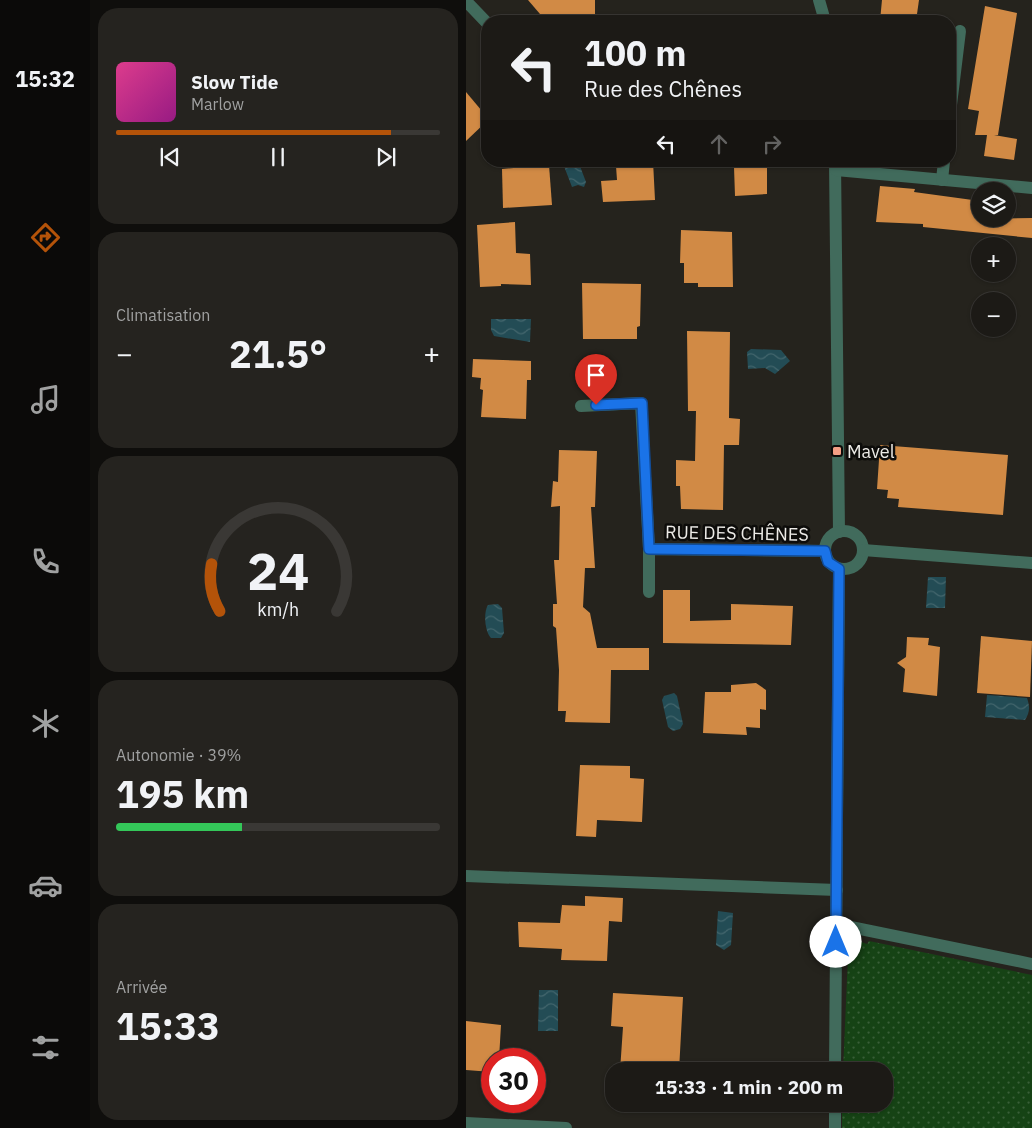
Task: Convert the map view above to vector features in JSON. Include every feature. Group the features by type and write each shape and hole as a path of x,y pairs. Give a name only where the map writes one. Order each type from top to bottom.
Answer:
{"street":[{"path":"820,0 824,15"},
{"path":"466,1 481,17"},
{"path":"956,64 960,31"},
{"path":"836,167 839,532"},
{"path":"844,167 942,180 1032,188"},
{"path":"942,180 943,167"},
{"name":"RUE DES CHÊNES","path":"581,406 642,403 649,549 649,592"},
{"path":"845,531 857,536 863,550 861,560 857,564 851,568 839,569 828,562 825,551 829,538 845,531"},
{"name":"RUE DES CHÊNES","path":"649,549 825,551"},
{"path":"863,550 1032,563"},
{"path":"835,1062 839,569"},
{"path":"466,876 837,890"},
{"path":"836,924 1032,964"},
{"path":"835,1112 835,1128"},
{"path":"466,1123 566,1128"}],"green space":[{"path":"859,941 867,944 869,941 1032,975 1032,1128 842,1128 842,1112 893,1112 893,1062 843,1062 848,956 840,954 848,944"}],"water":[{"path":"564,167 580,167 586,182 584,187 578,185 572,187"},
{"path":"491,319 531,319 530,342 494,336 491,330"},
{"path":"751,349 781,350 790,361 775,374 765,368 748,369 747,352"},
{"path":"928,577 946,577 945,608 926,608"},
{"path":"498,604 502,608 504,633 501,638 491,638 486,627 486,608 488,605"},
{"path":"674,693 677,696 683,724 680,729 673,731 668,727 662,700 664,696"},
{"path":"987,695 1027,698 1029,709 1025,720 985,717"},
{"path":"718,911 733,913 731,945 724,950 716,945"},
{"path":"539,990 558,990 558,1031 538,1031"}],"building":[{"path":"528,0 595,0 595,15 541,15"},
{"path":"882,0 919,0 917,15 881,15"},
{"path":"985,6 1017,13 998,135 994,135 1017,139 1014,160 984,156 987,135 975,135 979,111 968,109"},
{"path":"466,92 481,110 481,127 466,141"},
{"path":"549,167 552,205 503,208 502,169"},
{"path":"616,167 653,167 655,200 603,202 601,181 617,180"},
{"path":"734,167 767,167 767,194 735,196"},
{"path":"880,186 915,189 914,192 971,200 971,227 1016,227 1016,218 1032,218 1032,238 923,227 923,224 876,222"},
{"path":"515,222 516,253 530,254 531,285 501,284 501,286 480,287 477,225"},
{"path":"681,230 732,232 733,287 698,287 698,283 684,283 684,263 680,263"},
{"path":"582,283 641,284 640,326 637,327 637,339 583,339"},
{"path":"687,331 730,332 729,418 740,419 739,445 724,445 723,510 681,509 680,486 676,486 676,460 695,461 696,411 688,411"},
{"path":"473,359 531,361 531,380 527,380 526,419 481,417 483,390 480,389 481,378 472,377"},
{"path":"880,445 1008,455 1003,515 898,507 899,499 887,498 888,490 877,489"},
{"path":"559,450 597,451 595,507 591,507 595,568 585,568 583,607 590,613 597,648 649,648 649,670 611,670 610,723 565,722 566,711 558,711 559,670 556,628 553,626 553,604 557,604 554,560 559,560 560,506 551,507 553,481 558,482"},
{"path":"663,590 690,590 690,621 731,620 731,604 793,606 791,645 663,643"},
{"path":"981,636 1032,641 1030,697 977,693"},
{"path":"907,637 929,638 928,645 940,647 937,696 903,692 905,669 897,663 906,657"},
{"path":"756,683 766,690 766,710 760,709 760,728 746,727 747,735 703,733 705,692 731,692 731,685"},
{"path":"580,765 630,766 630,778 644,779 642,822 597,820 596,837 576,836"},
{"path":"585,896 623,898 622,922 609,921 607,961 561,960 562,949 519,947 518,922 560,923 562,905 585,906"},
{"path":"613,993 683,997 679,1062 621,1062 623,1027 611,1026"},
{"path":"466,1021 501,1025 500,1048 481,1048 481,1071 466,1070"}],"place":[{"name":"Mavel","path":"837,451"}],"route":[{"path":"596,405 642,403 649,549 825,551 828,562 839,569 836,942"}]}
